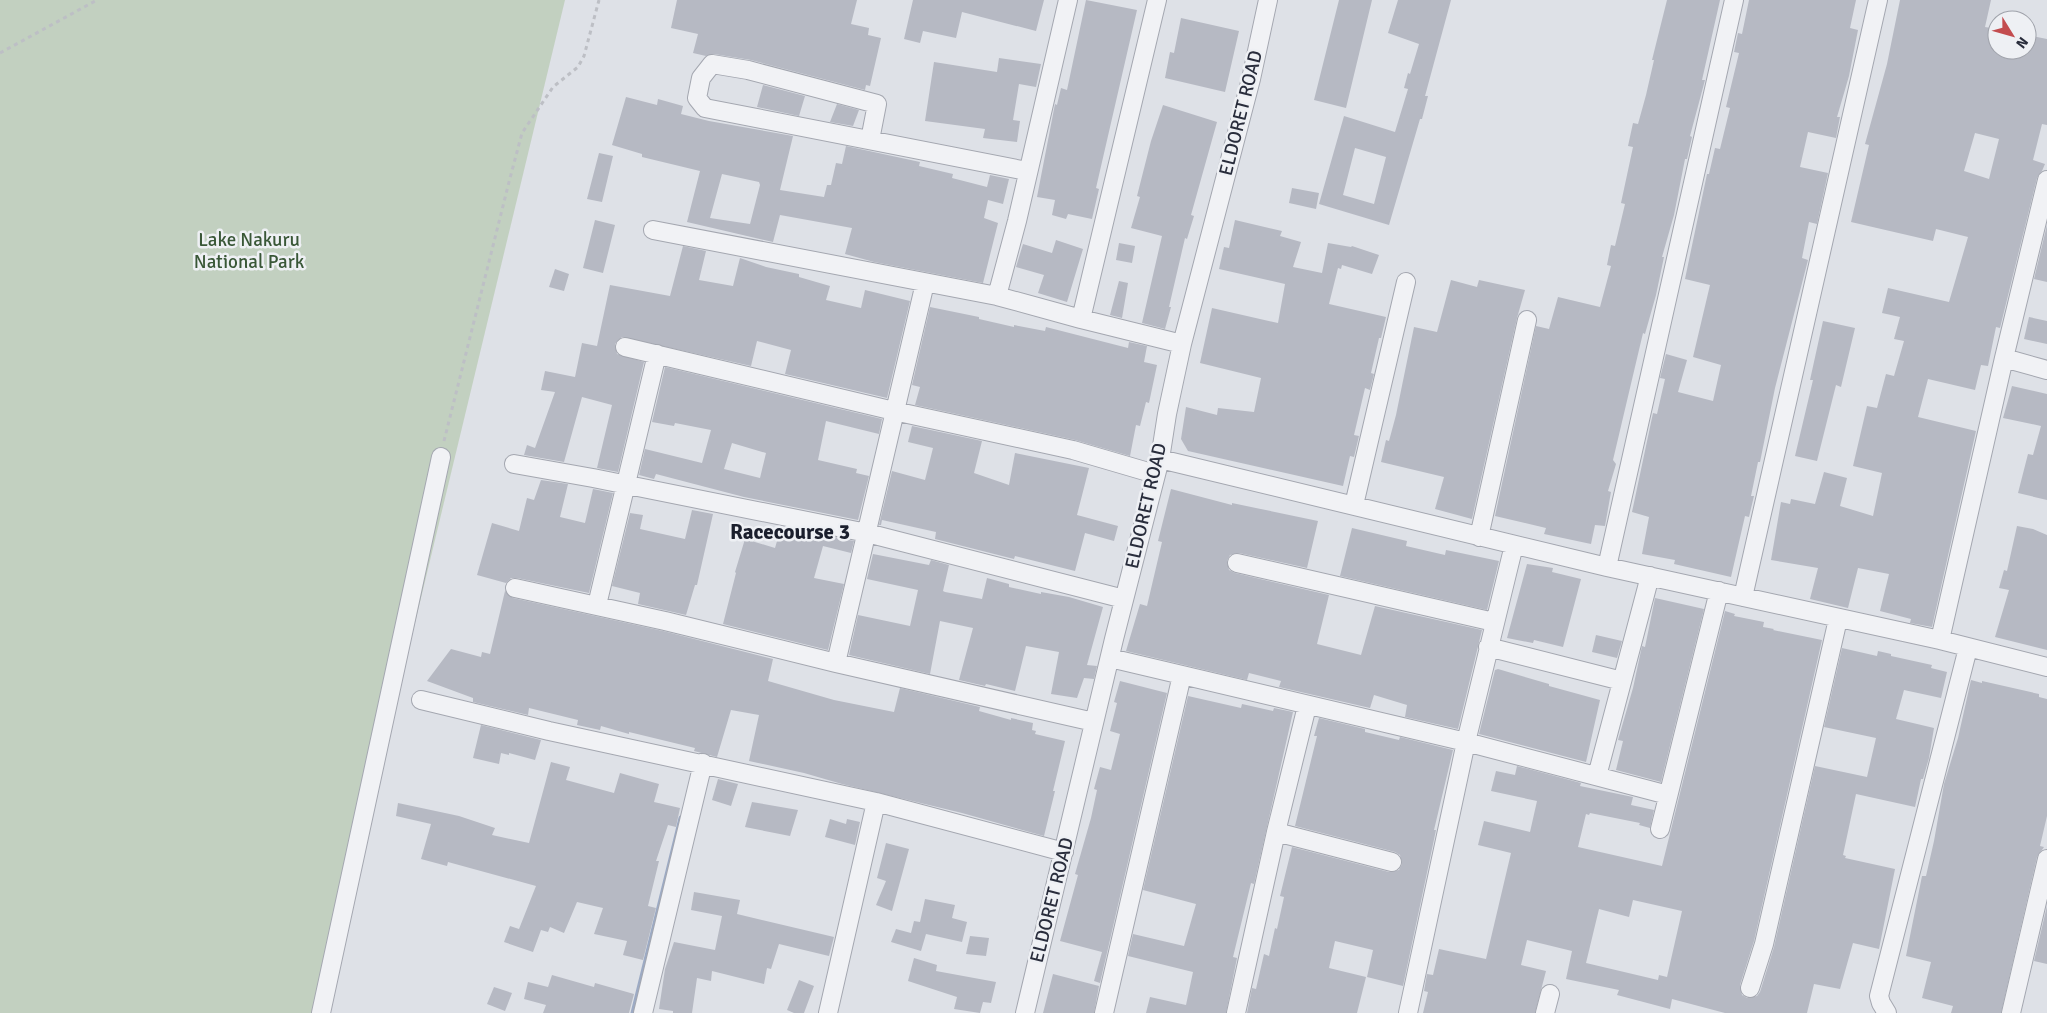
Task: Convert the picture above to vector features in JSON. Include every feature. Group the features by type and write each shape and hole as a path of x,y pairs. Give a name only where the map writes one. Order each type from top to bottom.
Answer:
{"street":[{"path":"997,296 1017,221 1068,0"},
{"path":"1081,319 1157,0"},
{"name":"ELDORET ROAD","path":"1025,1013 1157,466 1182,344 1251,79 1268,0"},
{"path":"1607,567 1734,0"},
{"path":"1743,597 1878,0"},
{"path":"870,140 877,104 803,83 712,64 701,78 697,98 705,108 1028,171"},
{"path":"1940,640 2004,358 2047,180"},
{"path":"653,230 997,296 1182,344"},
{"path":"1354,504 1406,282"},
{"path":"836,663 925,283"},
{"path":"1479,537 1527,320"},
{"path":"625,347 894,412 1073,450 1354,504 1479,537 1838,619 1940,640 2047,667"},
{"path":"597,605 613,545 625,486 657,354"},
{"path":"2004,358 2047,370"},
{"path":"321,1013 441,457"},
{"path":"514,464 867,533 1124,599"},
{"path":"1408,1013 1466,742 1514,545"},
{"path":"1237,563 1494,622"},
{"path":"1596,776 1650,576"},
{"path":"515,588 597,605 836,663 1094,722"},
{"path":"1660,829 1719,591"},
{"path":"1750,988 1764,944 1838,619"},
{"path":"1488,646 1622,681"},
{"path":"1886,1013 1880,1003 1879,996 1968,648"},
{"path":"1110,658 1466,742 1668,795"},
{"path":"1104,1013 1182,675"},
{"path":"421,700 550,731 876,802 1064,852"},
{"path":"1242,1012 1276,832 1307,706"},
{"path":"643,1013 703,763"},
{"path":"828,1013 876,802"},
{"path":"1276,832 1392,862"},
{"path":"2011,1013 2047,859"},
{"path":"1545,1013 1550,994"}],"path":[{"path":"0,53 98,0"},
{"path":"441,457 522,133 553,87 578,66 584,56 599,0"}],"green space":[{"name":"Lake Nakuru National Park","path":"0,0 565,0 321,1013 0,1013"}],"building":[{"path":"677,0 857,0 851,24 869,28 868,35 881,38 870,86 866,85 865,90 751,60 714,54 706,56 693,53 698,34 671,28"},
{"path":"913,0 1044,0 1036,31 962,12 956,38 923,31 920,43 904,39"},
{"path":"1086,0 1137,10 1096,188 1099,189 1092,219 1068,214 1066,219 1052,215 1055,200 1037,197 1055,104 1057,105 1061,88 1067,90"},
{"path":"1339,0 1372,0 1346,108 1314,100"},
{"path":"1398,0 1451,0 1425,96 1428,96 1422,119 1420,119 1389,225 1319,204 1344,116 1395,132 1408,89 1404,88 1408,73 1410,74 1419,44 1388,33","holes":["1355,148 1386,157 1374,204 1343,195"]},
{"path":"1667,0 1720,0 1702,80 1705,80 1690,136 1692,137 1687,159 1685,159 1674,215 1662,257 1664,257 1656,295 1645,334 1643,333 1613,460 1616,464 1608,491 1611,492 1605,526 1595,525 1591,544 1544,534 1546,528 1495,516 1536,326 1549,329 1558,297 1600,307 1611,266 1607,265 1611,245 1615,246 1625,204 1621,203 1633,147 1628,146 1633,123 1638,124"},
{"path":"1749,0 1856,0 1850,28 1858,30 1849,76 1837,117 1840,117 1836,138 1808,132 1800,167 1828,173 1817,224 1809,222 1802,258 1808,260 1775,388 1760,462 1758,462 1751,496 1754,496 1749,517 1745,516 1731,577 1674,564 1675,560 1642,554 1649,517 1632,512 1653,413 1657,414 1665,379 1660,378 1666,354 1687,360 1678,392 1713,401 1721,365 1693,357 1710,285 1685,279 1707,174 1709,174 1715,148 1720,149 1730,108 1726,107 1739,53 1734,52 1738,33 1742,34"},
{"path":"1900,0 1991,0 1989,10 1987,10 1985,27 1987,27 1987,60 2037,60 2037,37 2047,39 2047,125 2042,124 2033,160 2045,164 2037,178 2000,328 1996,327 1988,366 1981,365 1975,390 1928,379 1918,417 1976,431 1932,627 1910,623 1911,619 1880,611 1889,574 1858,568 1848,608 1810,599 1818,568 1771,560 1781,502 1790,504 1791,499 1815,504 1824,472 1847,478 1840,506 1873,516 1882,473 1853,466 1867,406 1877,408 1886,374 1894,376 1904,341 1894,339 1900,317 1882,313 1888,288 1949,302 1968,237 1936,229 1933,241 1851,222 1869,145 1865,144 1887,64","holes":["1975,133 1999,139 1989,179 1964,171"]},
{"path":"1181,18 1239,31 1225,92 1165,78 1170,52 1174,53"},
{"path":"999,58 1041,64 1036,87 1019,84 1013,120 1020,121 1017,142 983,138 985,129 925,121 934,62 997,72"},
{"path":"763,85 805,96 799,116 757,107"},
{"path":"626,97 657,105 658,99 683,106 681,114 793,136 780,190 824,197 827,185 831,185 836,163 842,164 846,146 920,162 919,166 953,174 952,178 987,187 990,175 1009,179 1003,204 988,200 984,218 998,223 983,283 874,262 845,254 852,228 780,215 773,242 687,222 700,171 642,157 642,154 612,145","holes":["722,174 759,182 760,185 750,224 710,218"]},
{"path":"837,104 859,110 853,126 830,122"},
{"path":"1163,105 1217,122 1191,215 1194,216 1187,239 1185,238 1165,329 1142,323 1162,236 1131,228 1140,197 1137,196 1151,141"},
{"path":"599,153 613,156 602,202 587,199"},
{"path":"1292,188 1319,193 1316,209 1289,203"},
{"path":"595,220 615,225 603,273 583,268"},
{"path":"1235,220 1282,231 1280,236 1301,242 1293,267 1322,273 1328,243 1352,246 1379,255 1372,274 1342,265 1341,269 1338,268 1329,304 1386,317 1371,373 1374,374 1370,390 1365,388 1354,435 1359,436 1354,457 1350,456 1343,486 1188,451 1181,439 1186,407 1217,415 1218,408 1254,412 1261,378 1200,363 1212,308 1278,323 1285,284 1219,269 1224,247 1229,248"},
{"path":"2047,225 2047,282 2034,279"},
{"path":"1056,240 1083,249 1067,302 1038,293 1044,275 1016,267 1023,244 1052,253"},
{"path":"1119,243 1135,246 1132,263 1116,260"},
{"path":"683,246 706,251 699,280 733,286 740,258 766,267 799,274 799,277 830,286 826,300 861,308 865,290 910,301 887,398 785,374 791,350 757,341 751,366 622,337 615,344 617,354 644,362 618,472 597,468 612,405 582,397 564,462 524,455 527,445 535,448 555,392 541,390 545,371 575,377 582,343 597,346 610,285 670,296"},
{"path":"555,269 569,274 564,291 549,287"},
{"path":"1451,280 1477,287 1479,280 1525,290 1472,519 1435,509 1444,477 1381,462 1386,440 1389,441 1396,415 1414,327 1437,332"},
{"path":"1119,281 1128,283 1122,318 1110,315"},
{"path":"930,307 979,317 979,319 1014,327 1014,325 1045,331 1046,327 1128,348 1129,342 1147,346 1144,362 1157,365 1149,403 1146,402 1140,426 1136,425 1130,456 1075,440 915,405 920,387 912,385"},
{"path":"2029,317 2047,321 2047,344 2024,339"},
{"path":"1823,321 1855,328 1841,387 1836,385 1817,461 1795,456 1813,380 1810,380"},
{"path":"665,367 882,419 879,434 826,421 818,460 857,469 856,473 869,476 858,520 744,497 656,474 654,479 639,475 645,449 702,463 711,430 675,423 674,426 652,422","holes":["732,443 766,453 760,478 724,469"]},
{"path":"2012,386 2047,394 2047,500 2018,493 2028,454 2033,455 2041,426 2003,418"},
{"path":"912,426 982,441 974,473 1009,485 1015,453 1089,468 1077,515 1118,526 1114,541 1085,533 1075,571 1015,556 1014,559 935,539 936,532 882,520 881,525 879,525 892,471 925,480 933,448 908,442"},
{"path":"541,480 568,484 560,517 585,523 593,489 613,493 589,593 517,578 511,578 506,583 477,575 492,523 519,531 527,498 534,500"},
{"path":"1171,489 1232,505 1232,503 1318,521 1307,568 1239,553 1230,555 1227,561 1229,570 1235,573 1329,595 1317,644 1361,655 1375,606 1482,630 1458,729 1405,717 1407,705 1374,695 1370,708 1279,687 1281,681 1249,673 1247,680 1126,651 1140,604 1147,606 1162,542 1158,541"},
{"path":"692,510 713,514 697,585 695,585 686,615 638,604 640,593 612,586 630,513 643,515 640,529 685,539"},
{"path":"2017,526 2033,529 2047,535 2047,650 1995,637 2009,590 1999,588 2004,570 2007,571"},
{"path":"1352,528 1407,541 1406,546 1445,555 1446,550 1499,561 1487,610 1340,576"},
{"path":"780,531 803,537 805,531 854,541 851,553 823,546 814,578 844,584 828,650 723,624 745,539 775,548"},
{"path":"873,554 929,565 931,560 949,565 943,591 945,592 982,599 987,578 1009,584 1009,587 1041,594 1041,592 1069,597 1103,607 1087,665 1097,666 1094,679 1084,678 1077,698 1051,694 1059,652 1026,646 1015,691 959,680 973,628 940,621 930,674 849,655 858,615 910,626 918,590 867,579"},
{"path":"1527,564 1553,568 1552,572 1581,579 1563,647 1534,640 1533,643 1507,638"},
{"path":"505,591 513,598 663,631 773,659 768,681 834,700 894,712 900,688 980,707 979,711 1011,720 1011,718 1033,723 1032,730 1036,731 1035,734 1065,741 1044,836 962,813 749,761 759,715 731,710 717,757 694,751 695,748 629,732 629,734 601,726 600,730 577,725 578,720 529,708 528,715 473,702 473,698 427,681 451,649 481,657 482,652 490,654"},
{"path":"1655,598 1704,609 1661,782 1616,770 1623,741 1618,740 1633,688 1642,646 1645,647"},
{"path":"1725,611 1735,614 1734,616 1764,622 1763,627 1773,630 1822,640 1754,941 1740,985 1742,995 1747,998 1757,996 1760,992 1774,947 1815,766 1867,777 1876,738 1824,727 1842,648 1877,656 1878,651 1891,654 1891,656 1932,665 1931,668 1947,672 1941,698 1904,690 1896,719 1934,728 1929,758 1923,779 1921,779 1915,807 1856,794 1843,855 1846,856 1845,858 1895,869 1879,949 1853,943 1840,989 1814,984 1807,1013 1725,1013 1672,999 1670,1009 1617,995 1619,990 1566,979 1572,951 1527,940 1521,965 1546,971 1535,1013 1423,1013 1428,992 1424,991 1427,974 1433,975 1439,949 1486,959 1511,853 1478,845 1484,821 1530,832 1537,801 1491,791 1496,771 1515,775 1517,766 1581,783 1580,786 1633,797 1631,805 1654,810 1650,828 1639,825 1640,823 1590,813 1589,815 1586,814 1578,847 1662,866","holes":["1633,900 1682,911 1667,977 1659,975 1658,980 1586,963 1599,909 1629,917"]},
{"path":"1596,635 1622,641 1617,658 1592,652"},
{"path":"1498,669 1600,700 1586,762 1479,734 1495,670"},
{"path":"1971,680 2039,694 2039,697 2047,699 2047,816 2040,846 2044,847 2037,857 2001,1013 1951,1013 1953,1006 1922,998 1931,962 1906,956 1922,876 1926,876 1944,784 1958,738"},
{"path":"1120,681 1167,693 1100,983 1094,981 1102,952 1060,941 1078,875 1075,874 1091,818 1097,790 1094,789 1100,767 1111,770 1120,734 1110,731 1117,703 1114,702"},
{"path":"1188,696 1241,708 1242,704 1273,711 1274,708 1293,712 1254,884 1251,883 1233,957 1237,958 1226,1013 1146,1013 1150,997 1186,1005 1193,972 1128,956 1133,934 1184,946 1196,904 1143,890"},
{"path":"1319,718 1365,729 1365,732 1399,740 1400,737 1453,750 1434,830 1436,830 1403,986 1367,977 1373,950 1335,941 1329,968 1366,977 1357,1013 1247,1013 1252,988 1256,989 1264,954 1269,956 1275,928 1277,929 1284,897 1280,896 1292,847 1389,872 1399,870 1402,864 1400,855 1395,852 1295,826 1317,736 1314,736"},
{"path":"481,725 541,740 535,760 509,753 509,755 501,753 499,764 473,758"},
{"path":"551,762 570,767 566,780 614,793 620,773 659,784 654,802 680,808 676,827 668,825 656,861 659,861 648,906 656,908 643,960 623,955 627,941 594,934 603,908 577,902 564,933 550,927 548,932 541,930 533,952 504,942 510,926 519,929 536,886 448,862 447,866 421,859 431,824 396,816 398,803 459,816 495,828 492,835 529,843"},
{"path":"718,779 738,784 731,806 712,800"},
{"path":"752,802 798,810 790,836 745,827"},
{"path":"830,819 846,824 847,819 860,822 855,845 825,837"},
{"path":"886,843 909,849 892,911 876,905 886,881 877,878"},
{"path":"694,892 740,900 737,914 834,937 829,956 779,944 771,969 767,968 764,984 712,971 711,981 697,978 692,1013 673,1013 673,1011 659,1009 665,969 674,942 715,950 722,916 691,910"},
{"path":"925,899 955,905 952,918 967,922 962,942 926,934 921,951 891,942 896,929 911,933 914,921 920,922"},
{"path":"2047,906 2047,964 2034,961"},
{"path":"970,936 989,938 986,956 966,954"},
{"path":"914,958 937,965 936,971 996,982 991,1003 983,1002 980,1013 954,1009 957,997 908,981"},
{"path":"1053,974 1099,986 1094,1013 1043,1013"},
{"path":"552,975 594,987 595,983 634,994 629,1013 543,1013 546,1005 524,999 528,982 548,987"},
{"path":"799,980 814,986 804,1013 794,1013 787,1010"},
{"path":"494,987 512,993 505,1011 487,1004"}],"waterway":[{"path":"633,1013 681,818"}],"district":[{"name":"Racecourse 3","path":"790,532"}]}
